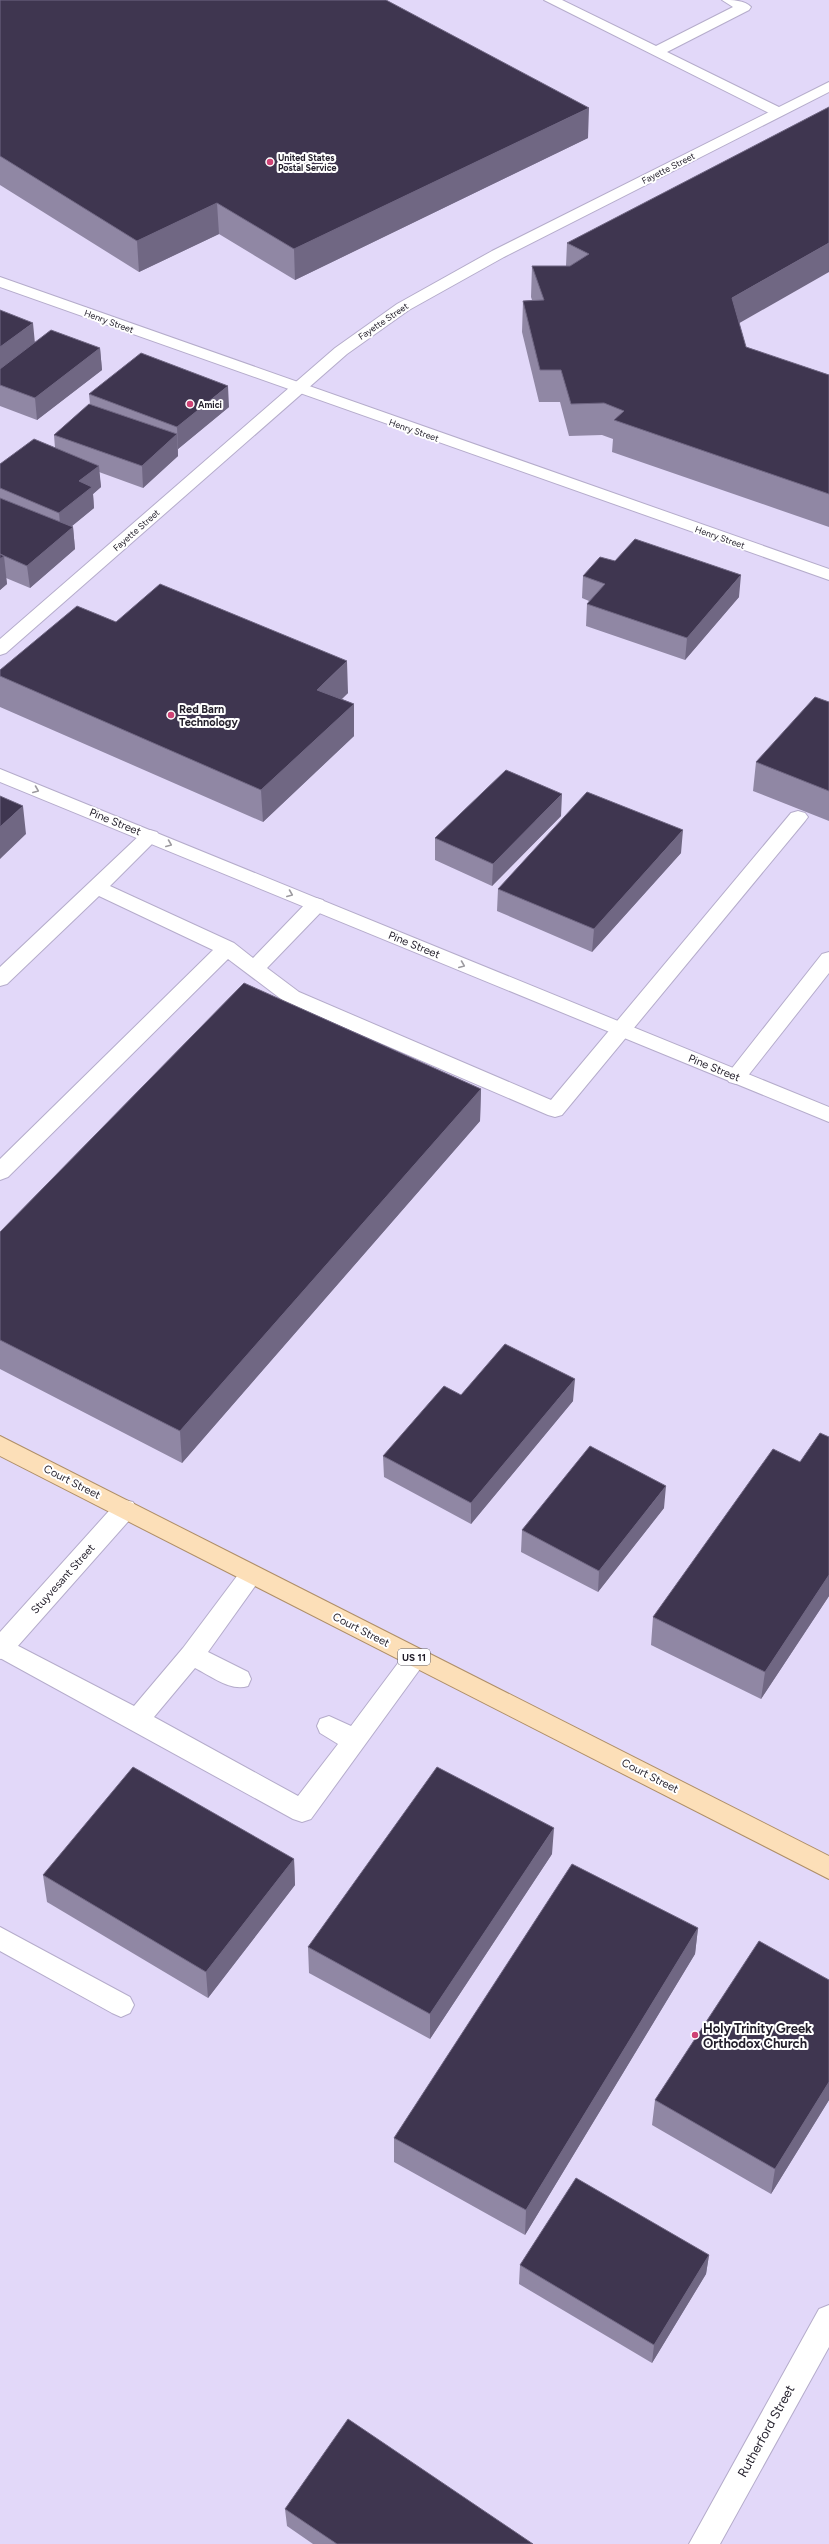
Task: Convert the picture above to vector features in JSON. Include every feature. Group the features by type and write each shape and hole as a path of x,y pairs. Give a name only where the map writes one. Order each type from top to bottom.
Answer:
{"main road":[{"name":"Court Street","path":"0,1445 251,1575 829,1868"}],"street":[{"path":"550,0 778,112"},
{"path":"655,52 744,7 729,0"},
{"name":"Fayette Street","path":"0,649 296,388 341,350 403,307 498,254 829,86"},
{"name":"Henry Street","path":"0,282 296,388 829,575"},
{"name":"Pine Street","path":"0,775 829,1115"},
{"path":"96,888 227,948 292,997 555,1110 798,817"},
{"path":"0,979 150,836"},
{"path":"254,969 316,905"},
{"path":"0,1172 227,948"},
{"path":"736,1077 829,959"},
{"name":"Stuyvesant Street","path":"1,1648 125,1509"},
{"path":"137,1720 192,1656 251,1575"},
{"path":"1,1648 137,1720 302,1811 416,1658"},
{"path":"192,1656 239,1679"},
{"path":"329,1726 355,1741"},
{"path":"0,1938 121,2005"},
{"name":"Rutherford Street","path":"704,2544 829,2319"}],"building":[{"name":"United States Postal Service","path":"0,0 386,0 589,108 294,249 217,203 137,241 0,156"},
{"path":"829,107 829,243 732,298 746,347 829,375 829,494 614,420 624,411 604,403 571,404 561,370 540,370 523,301 544,300 532,266 570,266 589,254 567,243"},
{"path":"0,310 33,323 0,347"},
{"path":"51,330 100,348 35,398 0,385 0,369"},
{"path":"141,353 228,386 177,427 89,394"},
{"path":"89,404 177,434 142,466 54,435"},
{"path":"34,439 99,466 79,481 92,487 59,513 0,488 0,464"},
{"path":"0,498 73,527 27,566 0,554"},
{"path":"635,539 741,575 687,638 587,604 605,584 583,576 600,557 615,561"},
{"name":"Red Barn Technology","path":"160,584 347,661 317,690 354,704 261,790 0,676 0,670 77,606 116,622"},
{"path":"815,697 829,702 829,791 756,762"},
{"path":"506,770 562,794 493,864 435,838"},
{"path":"587,792 683,830 594,929 498,889"},
{"path":"0,796 23,806 0,827"},
{"path":"244,983 481,1089 180,1431 0,1340 0,1232"},
{"path":"505,1344 575,1379 471,1503 383,1456 444,1386 461,1395"},
{"path":"820,1433 829,1437 829,1575 765,1672 653,1617 773,1449 800,1462"},
{"path":"590,1446 666,1486 599,1571 522,1530"},
{"path":"133,1767 294,1859 206,1972 43,1875"},
{"path":"437,1767 554,1828 430,2014 308,1947"},
{"path":"572,1864 698,1928 526,2210 394,2138"},
{"path":"759,1941 829,1980 829,2082 775,2169 655,2100"},
{"path":"576,2178 709,2255 654,2345 520,2265"},
{"path":"348,2419 533,2544 337,2544 285,2509"}],"place":[{"name":"United States Postal Service","path":"270,162"},
{"name":"Amici","path":"190,404"},
{"name":"Red Barn Technology","path":"171,715"},
{"name":"Holy Trinity Greek Orthodox Church","path":"695,2035"}]}
